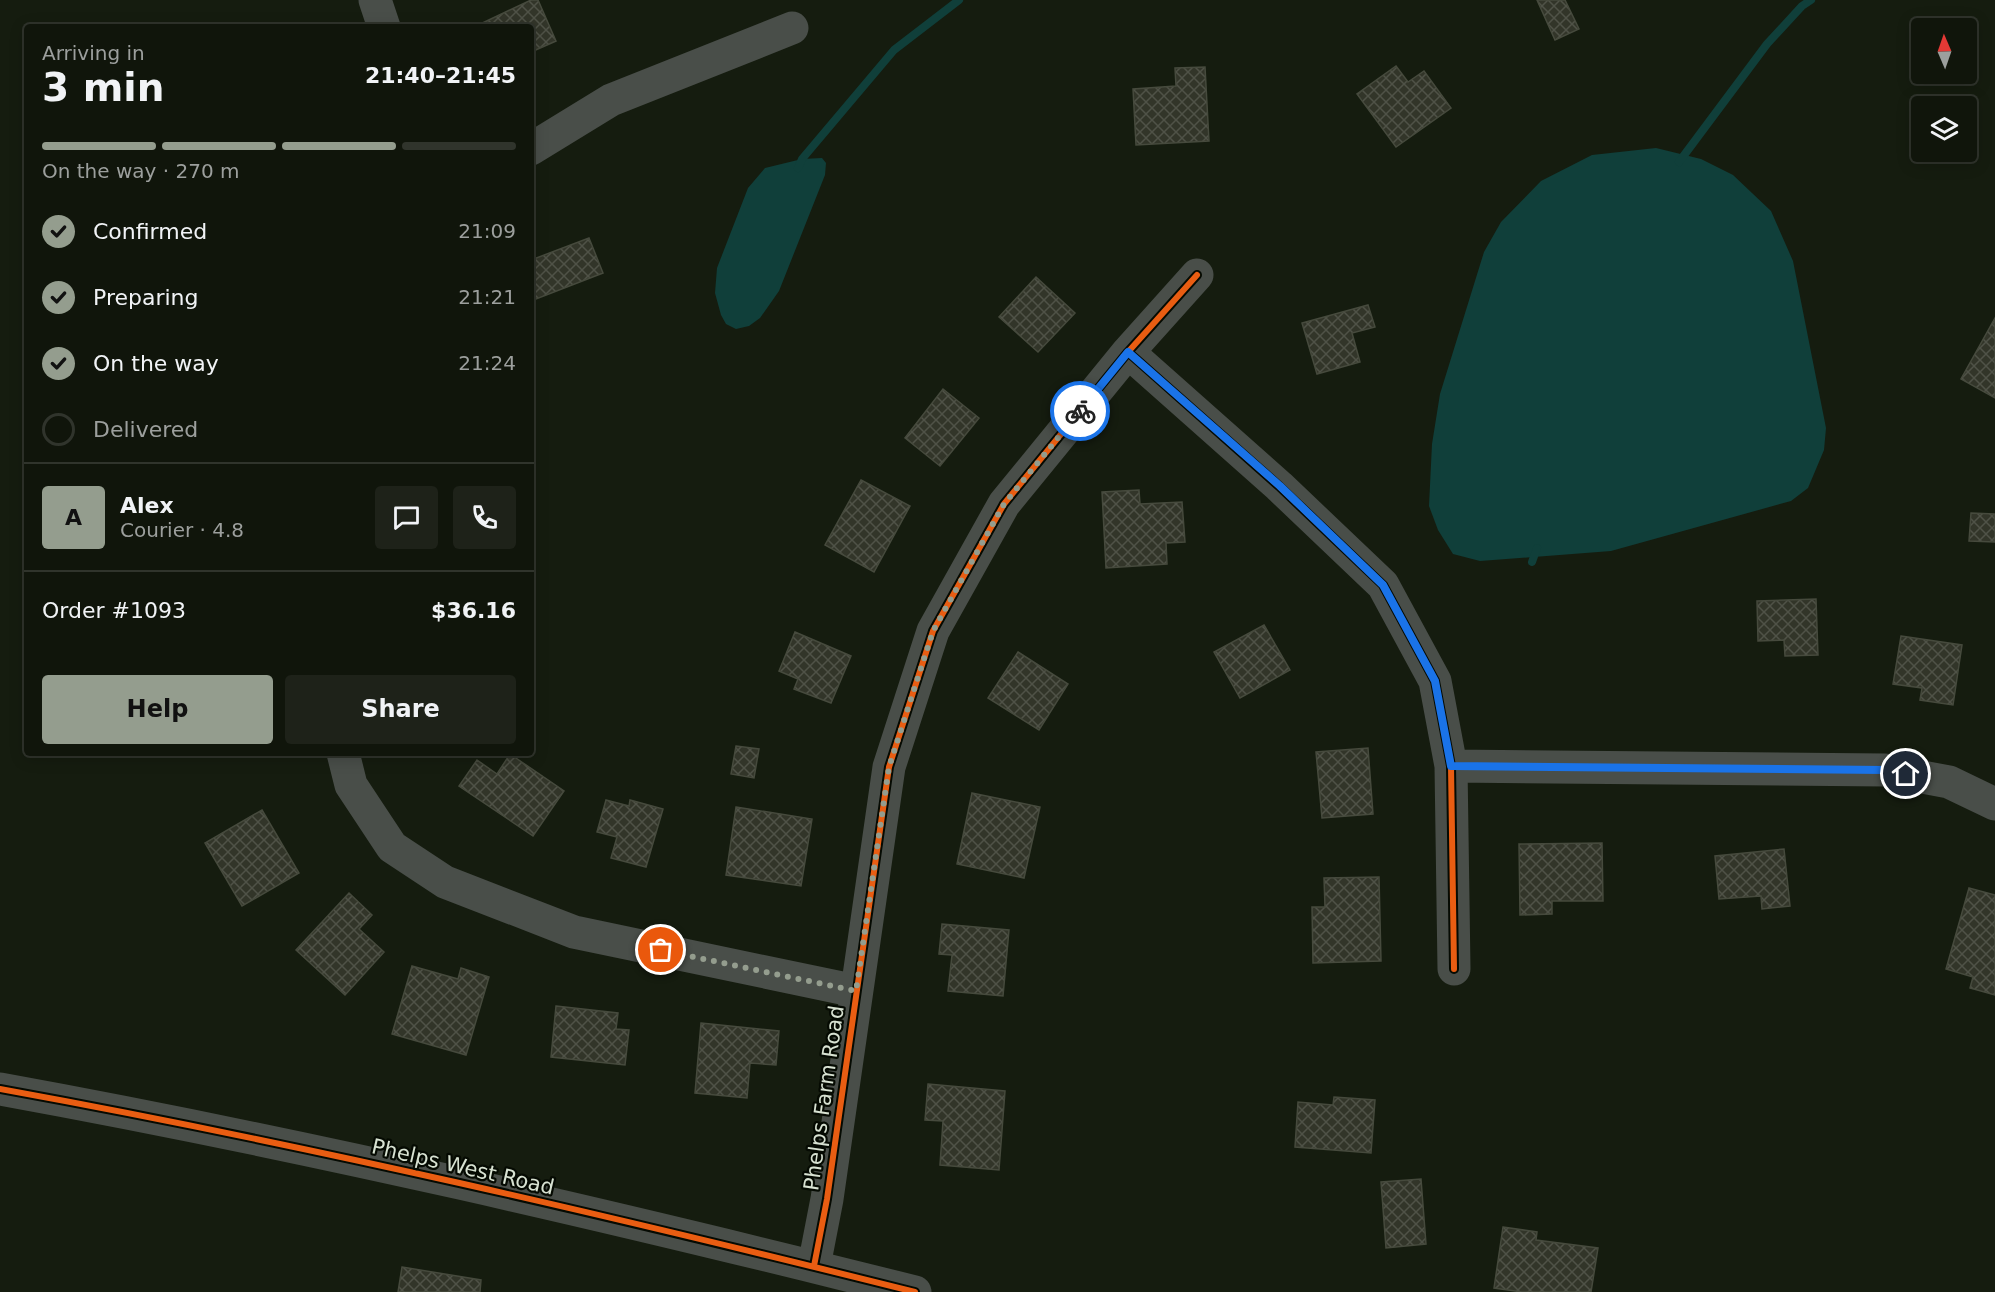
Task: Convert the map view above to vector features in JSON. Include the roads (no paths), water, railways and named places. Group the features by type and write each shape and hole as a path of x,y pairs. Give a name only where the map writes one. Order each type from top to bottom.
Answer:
{"street":[{"path":"375,0 383,24"},
{"path":"534,146 611,100 792,28"},
{"name":"Phelps Farm Road","path":"814,1266 827,1199 889,767 933,631 1004,504 1128,352 1197,275"},
{"path":"1128,352 1280,486 1383,585 1435,681 1451,766 1454,969"},
{"path":"344,756 351,785 392,847 445,882 574,932 856,991"},
{"path":"1451,766 1885,770 1948,782 1995,804"},
{"name":"Phelps West Road","path":"0,1089 380,1164 915,1292"}],"water":[{"path":"1656,148 1701,159 1733,175 1771,211 1793,261 1826,428 1824,450 1808,488 1791,501 1611,551 1480,561 1453,554 1438,530 1429,506 1432,444 1440,394 1484,252 1501,222 1541,181 1592,155"},
{"path":"822,158 826,163 825,175 779,291 760,318 749,326 736,329 726,324 715,293 717,268 748,188 765,168 802,159"}],"waterway":[{"path":"798,168 802,159 894,50 959,0"},
{"path":"1679,162 1767,44 1802,6 1811,0"},
{"path":"1532,562 1537,548"}]}
